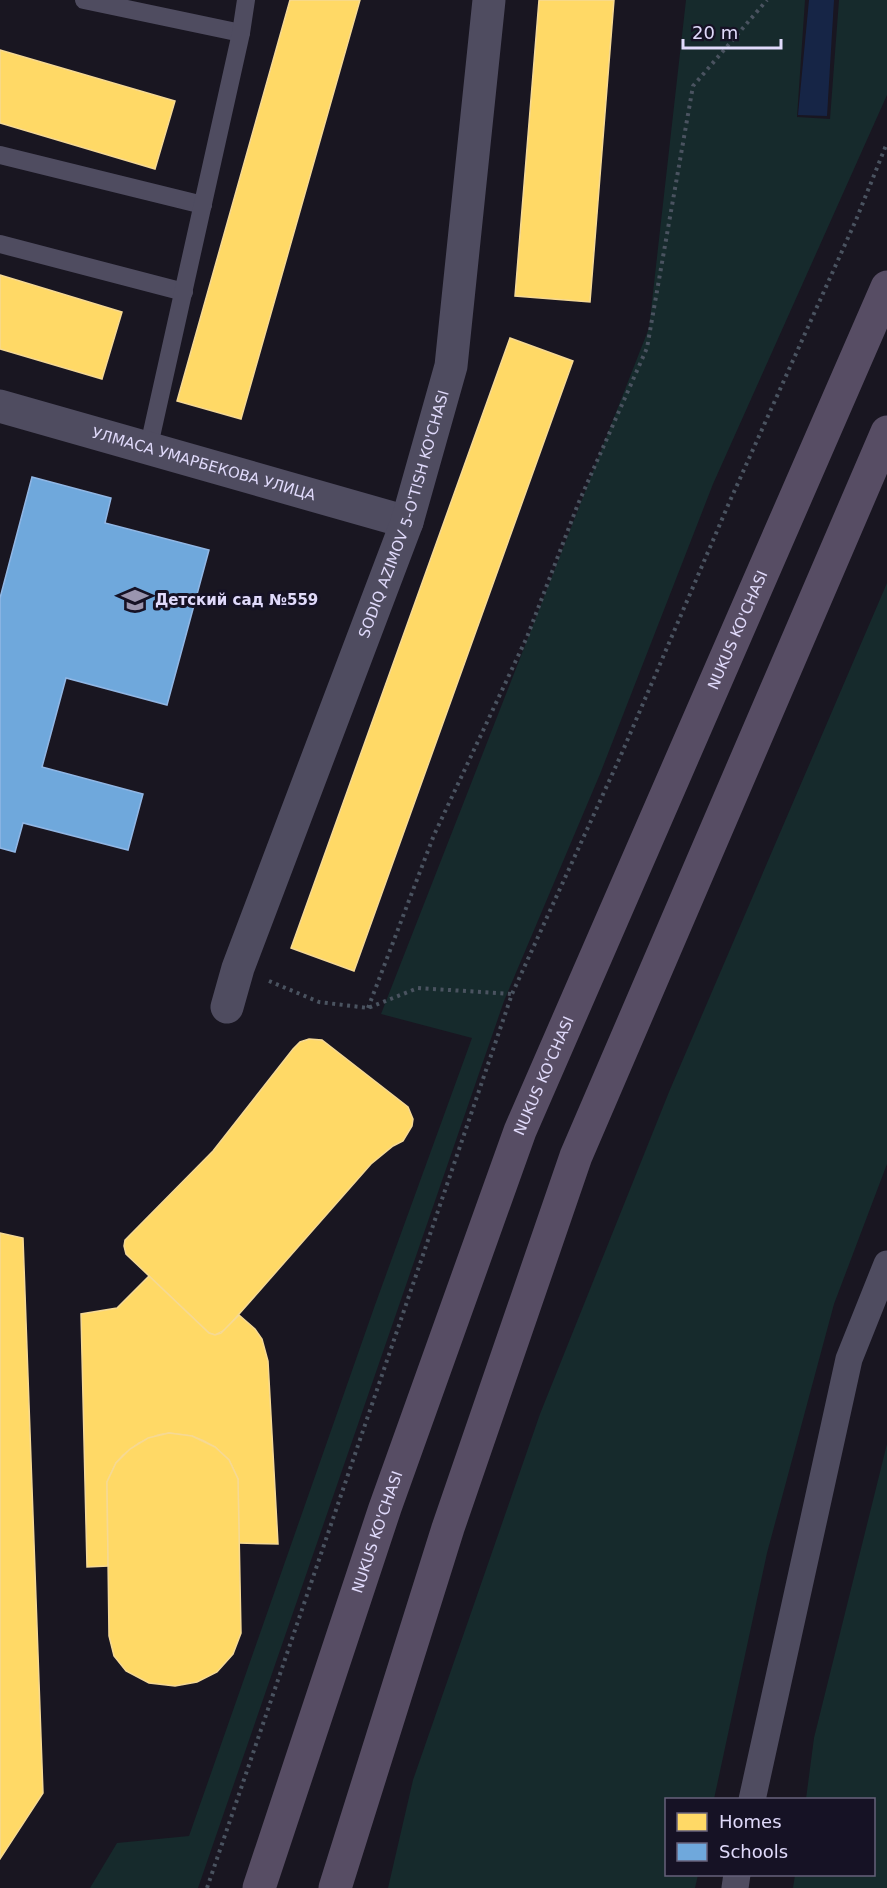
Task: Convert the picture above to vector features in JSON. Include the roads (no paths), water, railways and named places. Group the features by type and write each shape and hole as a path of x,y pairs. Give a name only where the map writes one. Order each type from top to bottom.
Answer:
{"main road":[{"name":"NUKUS KO'CHASI","path":"259,1888 385,1508 520,1131 887,287"},
{"path":"336,1888 448,1528 576,1156 887,432"}],"street":[{"name":"SODIQ AZIMOV 5-O'TISH KO'CHASI","path":"227,1007 238,968 406,522 452,366 489,0"},
{"name":"УЛМАСА УМАРБЕКОВА УЛИЦА","path":"0,406 406,522"},
{"path":"752,1798 849,1359 887,1264"}],"lane":[{"path":"84,0 241,33"},
{"path":"148,450 241,33 246,0"},
{"path":"0,156 202,206"},
{"path":"0,244 183,292"}],"water":[{"path":"809,0 834,0 827,116 798,115"}],"place":[{"name":"Детский сад №559","path":"135,600"}]}
